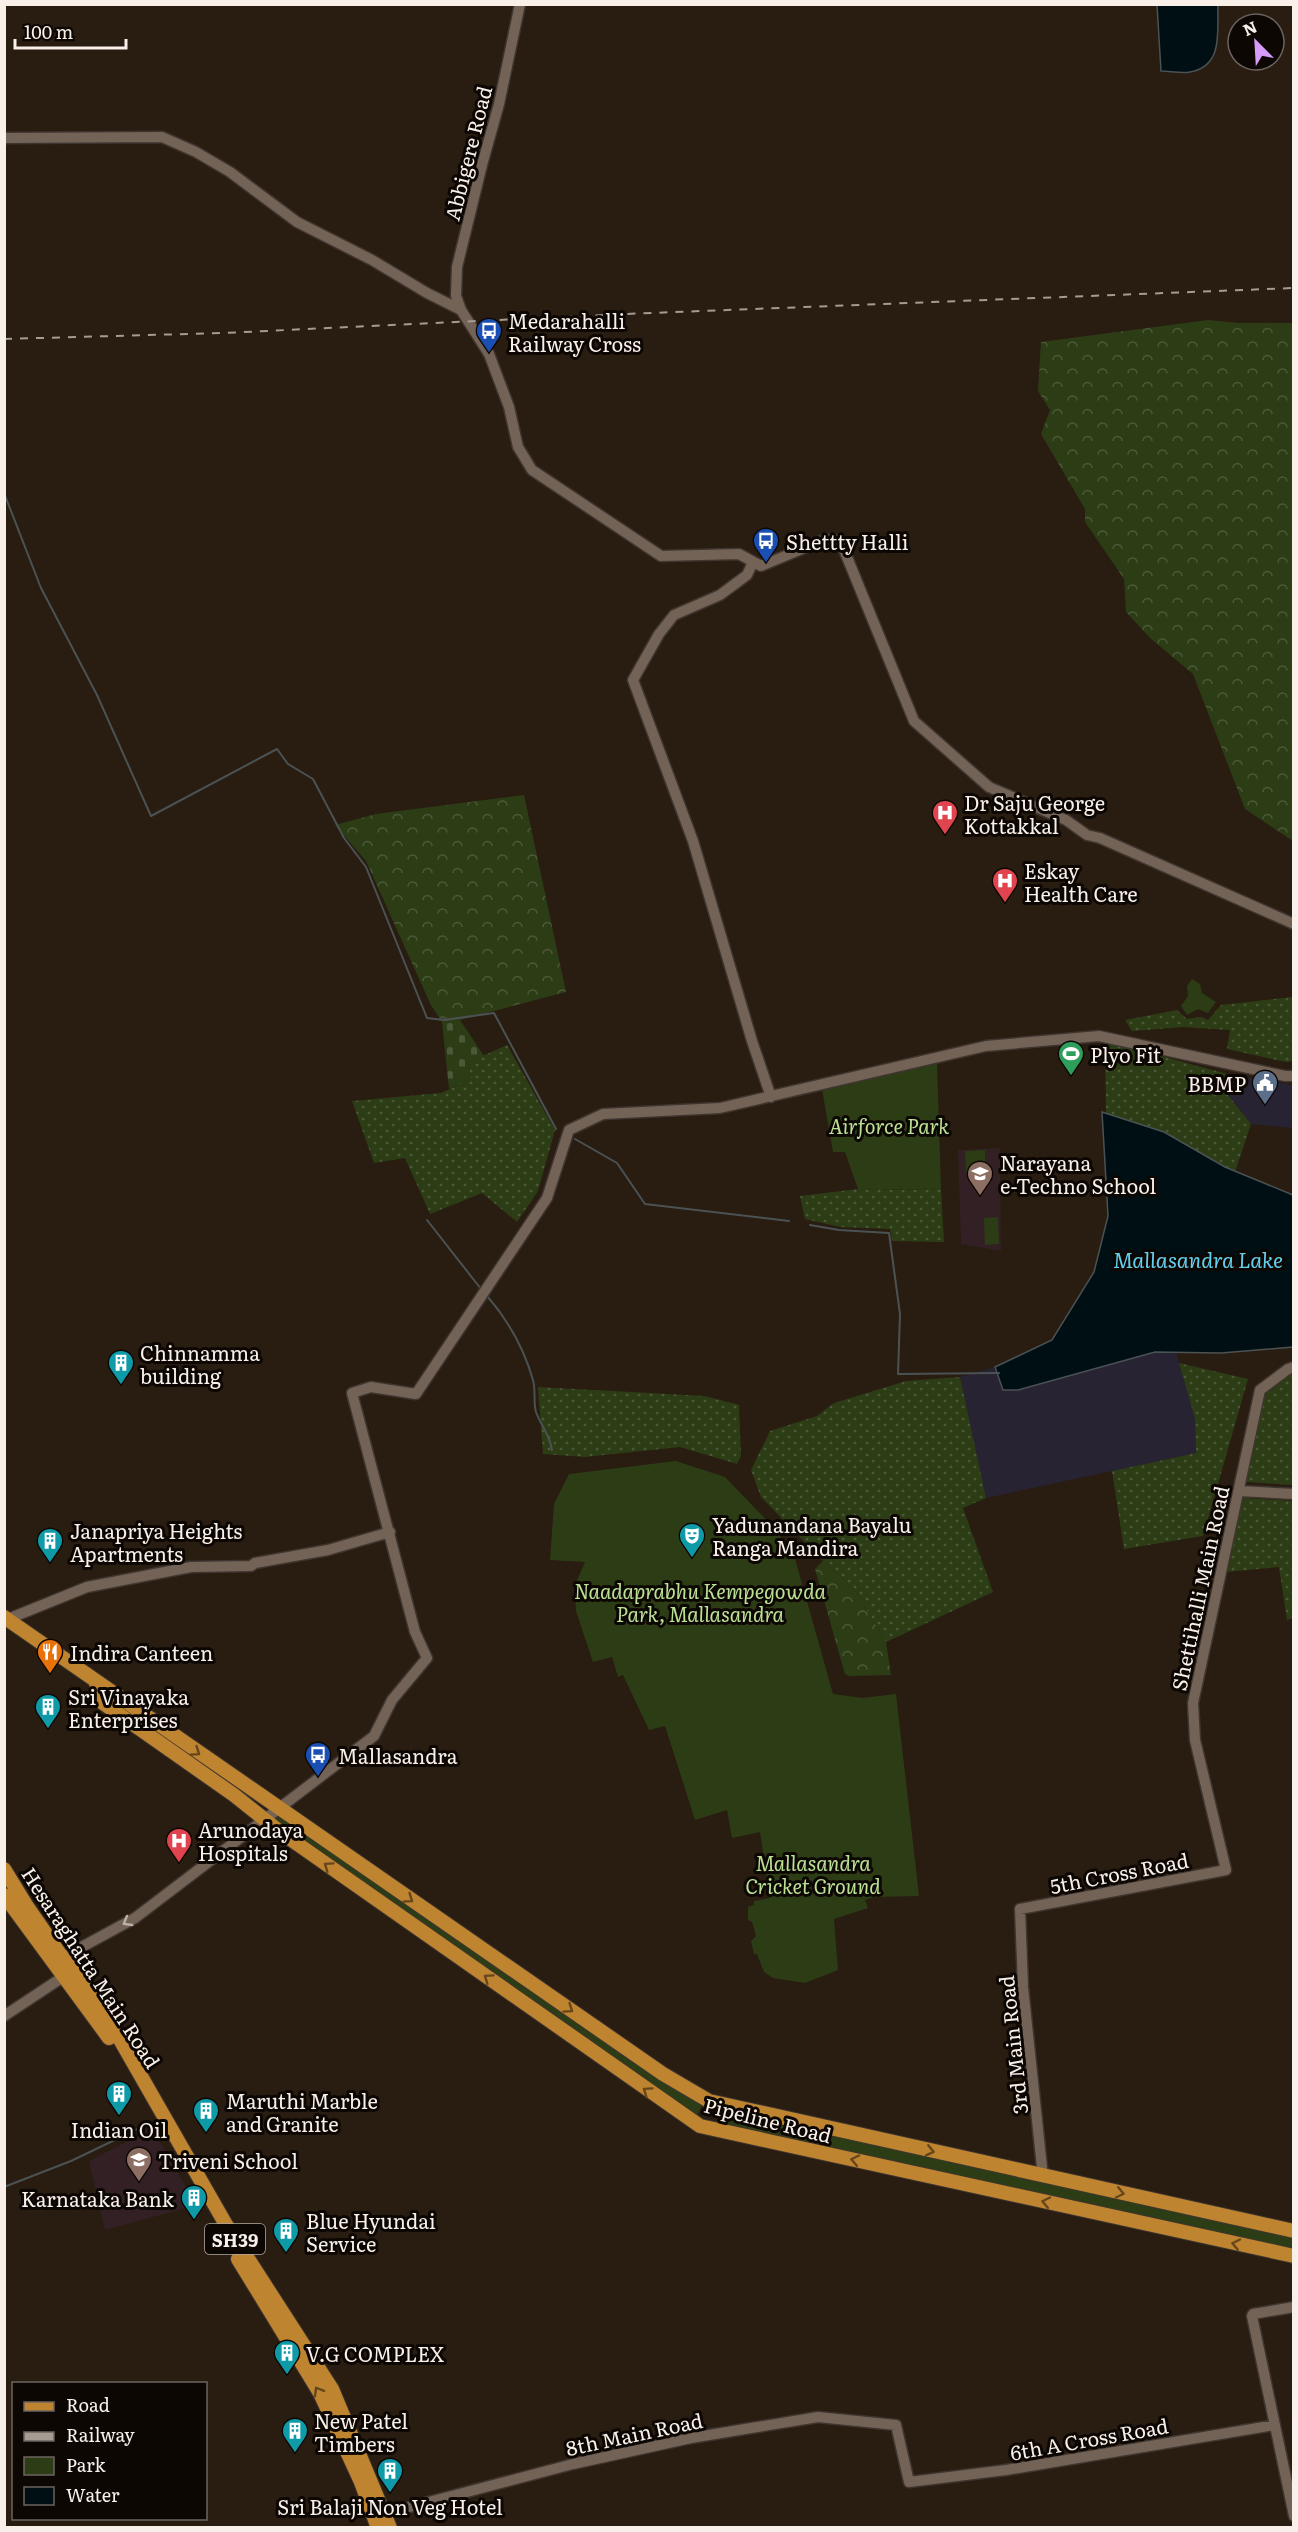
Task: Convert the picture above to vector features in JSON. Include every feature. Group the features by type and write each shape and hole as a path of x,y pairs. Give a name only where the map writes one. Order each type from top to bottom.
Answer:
{"main road":[{"name":"Pipeline Road","path":"6,1618 96,1683 663,2074 709,2101 1293,2231"},
{"name":"Pipeline Road","path":"96,1683 103,1703 234,1795 263,1820 700,2126 1293,2256"},
{"name":"Hesaraghatta Main Road","path":"4,1869 58,1960 69,1973 106,2033 215,2224 320,2393 380,2521 390,2528"},
{"path":"4,1895 58,1960"}],"street":[{"name":"Abbigere Road","path":"461,310 456,296 457,267 499,104 520,4"},
{"path":"4,138 162,137 178,143 252,186 297,222 372,260 427,293 461,310 489,354 509,407 518,447 532,470 661,556 739,554 761,566 826,539 840,540 914,721 989,787 1066,820 1088,835 1100,838 1293,924"},
{"path":"753,562 747,575 720,595 674,615 659,634 633,680 693,841 742,1008 771,1096"},
{"path":"58,1960 126,1924 374,1736 392,1700 427,1658 415,1632 351,1393 371,1387 416,1394 547,1198 569,1130 603,1114 720,1108 986,1046 1099,1036 1293,1076"},
{"name":"Shettihalli Main Road","path":"1226,1870 1195,1740 1193,1703 1260,1390 1293,1367"},
{"path":"1239,1491 1293,1494"},
{"path":"6,1618 87,1587 191,1567 250,1566 255,1563 328,1550 390,1532"},
{"name":"5th Cross Road","path":"1020,1909 1226,1870"},
{"name":"3rd Main Road","path":"1020,1909 1023,1986 1043,2177"},
{"path":"4,2016 69,1973"},
{"path":"1293,2307 1252,2316 1293,2516"},
{"name":"8th Main Road","path":"380,2521 573,2464 691,2438 818,2417 896,2424"},
{"name":"6th A Cross Road","path":"896,2424 909,2482 1006,2470 1275,2425"}],"shaded area":[{"name":"BBMP","path":"1231,1075 1293,1085 1293,1128 1251,1124 1223,1089"},
{"name":"Narayana e-Techno School","path":"1000,1148 1001,1251 961,1244 958,1150"},
{"path":"1155,1352 1176,1352 1195,1419 1196,1453 986,1498 960,1377 995,1367 1003,1389"},
{"name":"Triveni School","path":"152,2129 197,2205 105,2230 89,2161"}],"green space":[{"path":"1208,320 1238,323 1293,323 1293,841 1245,809 1193,674 1150,638 1126,612 1124,579 1085,522 1085,509 1041,434 1050,410 1038,391 1041,342"},
{"path":"524,795 566,992 460,1020 442,1022 430,1003 366,861 335,825 376,814"},
{"path":"1192,979 1200,984 1202,993 1216,1002 1208,1013 1198,1009 1187,1015 1181,1006 1188,996 1187,986"},
{"path":"1293,997 1293,1061 1286,1062 1227,1049 1230,1030 1183,1027 1132,1031 1125,1020 1177,1010 1187,1019 1202,1017 1208,1020 1221,1005"},
{"path":"460,1020 484,1056 467,1063 472,1079 449,1089 442,1022"},
{"path":"1105,1041 1231,1075 1223,1089 1251,1124 1235,1172 1164,1132 1106,1113"},
{"path":"507,1045 555,1130 538,1191 517,1222 482,1193 430,1214 405,1158 374,1163 352,1101 441,1093 472,1079 467,1063"},
{"name":"Airforce Park","path":"937,1062 941,1190 858,1189 845,1152 833,1152 822,1089"},
{"path":"985,1150 985,1172 966,1173 965,1151"},
{"path":"858,1189 941,1190 944,1242 892,1241 890,1229 840,1227 805,1219 800,1196"},
{"path":"998,1217 999,1244 985,1245 984,1218"},
{"path":"1179,1363 1248,1379 1203,1536 1124,1549 1112,1471 1196,1453 1195,1419"},
{"path":"1293,1373 1293,1485 1246,1482 1263,1391"},
{"path":"960,1377 986,1498 963,1508 993,1592 886,1642 854,1589 823,1561 761,1497 751,1470 770,1431 817,1416 834,1403 906,1381"},
{"path":"538,1387 705,1396 739,1405 741,1456 737,1464 680,1447 585,1457 543,1454"},
{"name":"Naadaprabhu Kempegowda Park, Mallasandra","path":"676,1461 725,1477 774,1528 794,1555 833,1694 862,1698 896,1694 919,1896 874,1897 865,1900 868,1908 834,1919 838,1970 805,1983 773,1978 764,1972 757,1954 754,1954 751,1941 756,1936 752,1922 748,1920 748,1907 754,1905 754,1901 770,1898 760,1832 732,1838 727,1810 695,1820 665,1726 649,1730 623,1675 618,1677 612,1657 593,1662 576,1611 575,1585 585,1562 550,1560 554,1504 569,1474"},
{"path":"1243,1498 1293,1501 1293,1618 1287,1620 1279,1567 1226,1572"},
{"path":"823,1561 854,1589 886,1642 891,1675 849,1676 845,1674 815,1569"},
{"path":"279,1811 465,1945 703,2103 695,2120 267,1821"},
{"path":"731,2113 1293,2233 1293,2254 726,2128"}],"water":[{"path":"1157,5 1218,5 1218,36 1214,55 1209,63 1190,72 1161,71"},
{"name":"Mallasandra Lake","path":"1102,1112 1164,1132 1225,1167 1293,1195 1293,1347 1221,1353 1155,1352 1018,1390 1003,1390 995,1367 1052,1340 1094,1272 1108,1216"}],"waterway":[{"path":"4,493 41,588 97,695 151,816 277,749 288,764 313,779 344,838 366,867 427,1018 444,1020 494,1013 556,1129"},
{"path":"575,1139 617,1163 645,1204 789,1221"},
{"path":"427,1220 481,1289"},
{"path":"810,1225 839,1230 889,1233 900,1314 898,1374 999,1373"},
{"path":"487,1296 508,1325 525,1357 534,1384 536,1412 552,1450"},
{"path":"4,2187 71,2161 144,2126"}],"railway":[{"path":"4,339 223,333 625,314 1294,288"}],"place":[{"name":"Medarahalli Railway Cross","path":"489,354"},
{"name":"Shettty Halli","path":"766,564"},
{"name":"Dr Saju George Kottakkal","path":"945,836"},
{"name":"Eskay Health Care","path":"1005,904"},
{"name":"Plyo Fit","path":"1071,1077"},
{"name":"BBMP","path":"1265,1106"},
{"name":"Narayana e-Techno School","path":"980,1197"},
{"name":"Chinnamma building","path":"121,1386"},
{"name":"Yadunandana Bayalu Ranga Mandira","path":"692,1559"},
{"name":"Janapriya Heights Apartments","path":"50,1564"},
{"name":"Indira Canteen","path":"50,1675"},
{"name":"Sri Vinayaka Enterprises","path":"48,1730"},
{"name":"Mallasandra","path":"318,1778"},
{"name":"Arunodaya Hospitals","path":"179,1864"},
{"name":"Indian Oil","path":"119,2117"},
{"name":"Maruthi Marble and Granite","path":"206,2134"},
{"name":"Triveni School","path":"139,2183"},
{"name":"Karnataka Bank","path":"194,2221"},
{"name":"Blue Hyundai Service","path":"286,2254"},
{"name":"V.G COMPLEX","path":"287,2376"},
{"name":"New Patel Timbers","path":"295,2454"},
{"name":"Sri Balaji Non Veg Hotel","path":"390,2494"}],"park label":[{"name":"Mallasandra Cricket Ground","path":"813,1874"}]}
